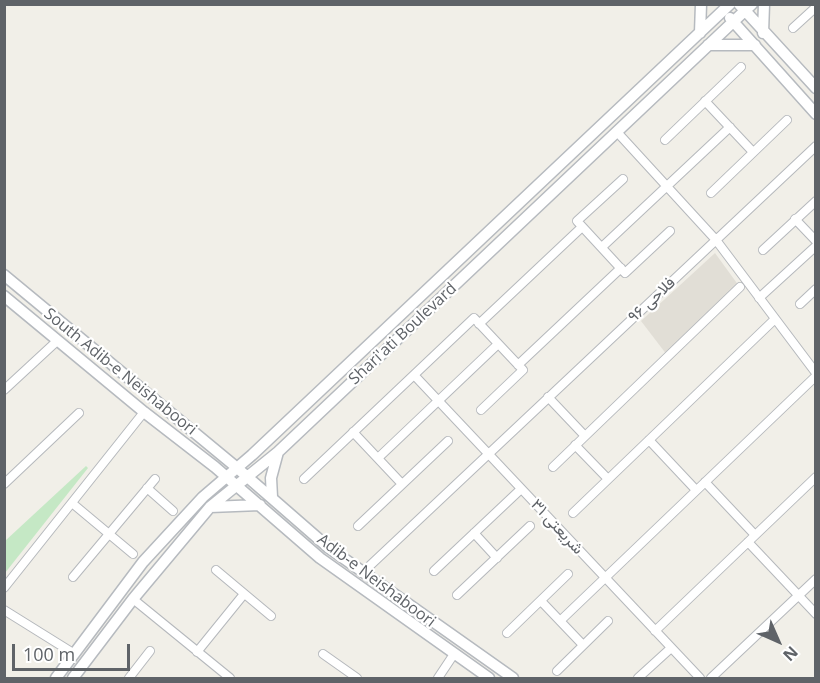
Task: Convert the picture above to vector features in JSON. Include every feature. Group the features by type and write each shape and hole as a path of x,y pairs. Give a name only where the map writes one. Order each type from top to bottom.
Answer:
{"main road":[{"path":"700,33 701,4"},
{"path":"763,33 764,4"},
{"path":"725,6 733,22 816,114"},
{"name":"Shari'ati Boulevard","path":"56,678 73,652 143,562 225,476 269,439 700,33 725,6"},
{"path":"745,7 763,33 816,88"},
{"name":"Shari'ati Boulevard","path":"73,678 133,599 210,507 235,484 278,452 733,22 745,7"},
{"path":"708,45 755,45"},
{"name":"South Adib-e Neishaboori","path":"4,275 246,476"},
{"name":"South Adib-e Neishaboori","path":"4,296 235,484"},
{"path":"272,497 271,478 278,452"},
{"name":"Adib-e Neishaboori","path":"246,476 329,548 362,573 513,678"},
{"name":"Adib-e Neishaboori","path":"235,484 320,558 489,678"},
{"path":"210,507 238,504 260,505"}],"street":[{"path":"793,28 816,7"},
{"path":"665,140 741,67"},
{"path":"705,101 753,152"},
{"path":"711,192 787,120"},
{"path":"602,247 730,127"},
{"path":"560,621 816,374 716,240 617,132"},
{"name":"فلاحی ۹۶","path":"362,573 816,146"},
{"path":"304,479 580,224 622,179"},
{"path":"763,250 816,201"},
{"path":"795,219 816,241"},
{"path":"580,224 623,270"},
{"path":"480,410 520,368 623,270 670,231"},
{"path":"759,298 816,246"},
{"path":"553,467 741,287"},
{"path":"800,304 816,289"},
{"path":"573,513 775,319"},
{"path":"476,321 520,368"},
{"path":"4,390 57,341"},
{"path":"378,458 498,344"},
{"name":"شریعتی ۳۱","path":"414,375 700,678"},
{"path":"548,397 585,436"},
{"path":"4,588 144,412"},
{"path":"4,484 79,413"},
{"path":"353,432 402,484"},
{"path":"648,440 696,490"},
{"path":"358,526 448,441"},
{"path":"575,445 608,479"},
{"path":"655,631 816,477"},
{"path":"73,577 155,479"},
{"path":"705,482 755,535"},
{"path":"147,488 172,511"},
{"path":"434,571 521,489"},
{"path":"72,503 133,554"},
{"path":"457,595 530,526"},
{"path":"474,533 497,558"},
{"path":"748,542 816,615"},
{"path":"216,570 271,616"},
{"path":"507,633 568,574"},
{"path":"711,678 816,579"},
{"path":"197,652 244,594"},
{"path":"133,599 230,678"},
{"path":"541,600 583,645"},
{"path":"4,610 73,652"},
{"path":"556,671 608,621"},
{"path":"638,678 671,648"},
{"path":"129,678 150,651"},
{"path":"323,654 357,678"},
{"path":"438,678 454,654"}],"shaded area":[{"path":"715,253 739,286 667,355 641,321"}],"green space":[{"path":"86,466 88,468 5,573 5,541"}]}
